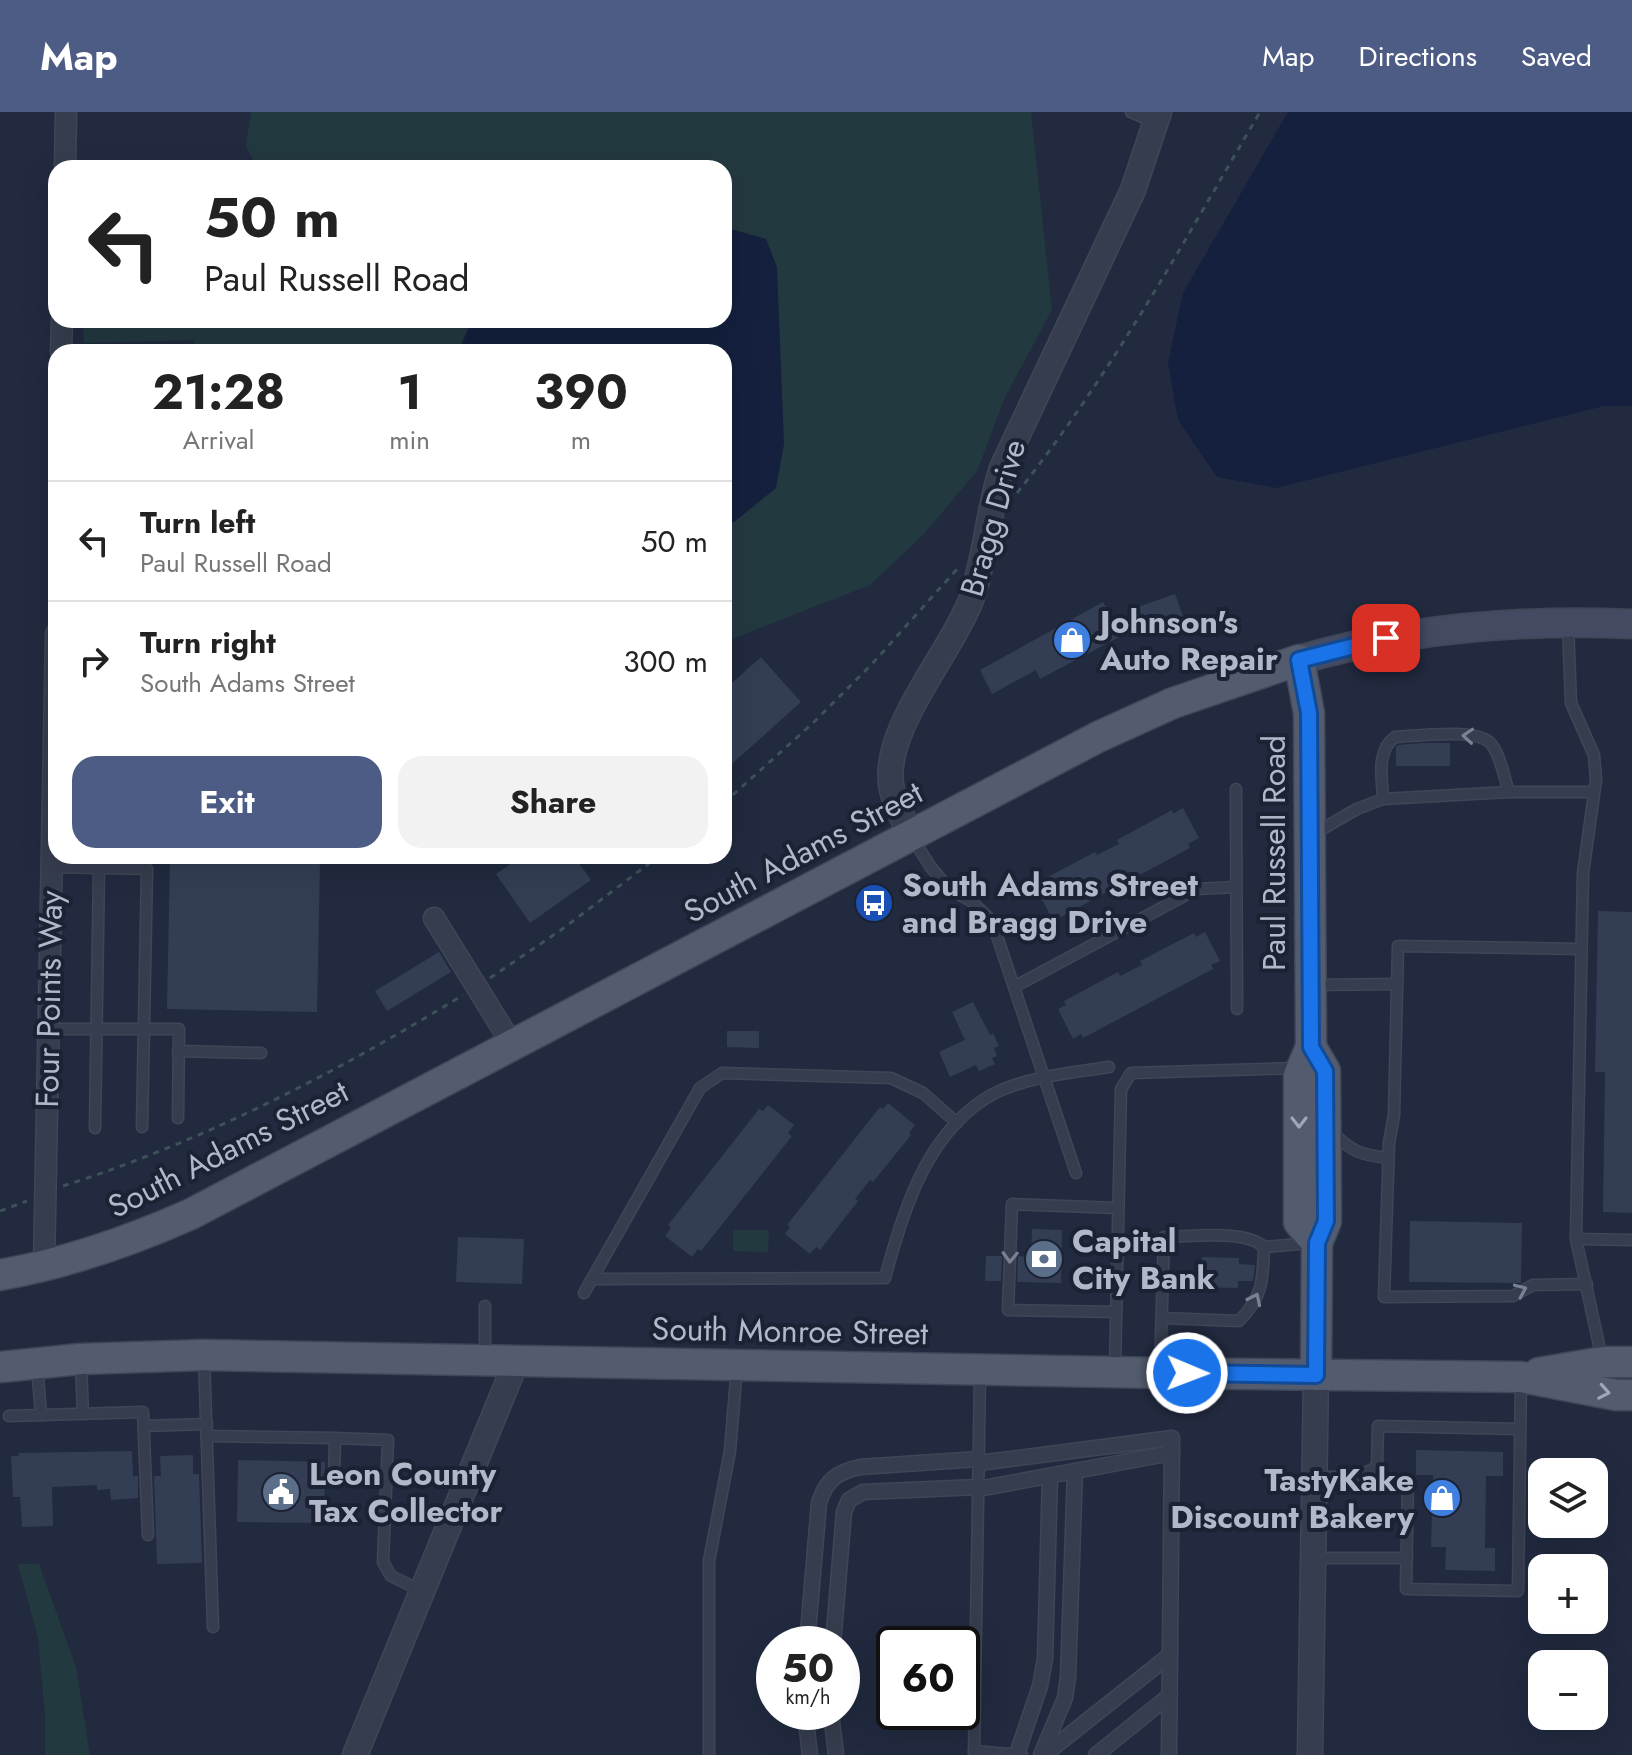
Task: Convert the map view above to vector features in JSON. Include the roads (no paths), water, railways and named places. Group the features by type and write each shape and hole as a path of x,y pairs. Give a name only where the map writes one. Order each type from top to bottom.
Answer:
{"main road":[{"name":"South Adams Street","path":"0,1275 44,1267 122,1244 191,1214 1098,737 1160,709 1232,681 1386,638 1448,629 1568,622 1632,624"},
{"name":"Paul Russell Road","path":"1299,660 1309,713 1311,985 1307,1057 1299,1075 1299,1222 1317,1243"},
{"name":"Paul Russell Road","path":"1307,1057 1325,1071 1326,1221 1317,1243 1316,1375"},
{"name":"South Monroe Street","path":"0,1367 58,1361 204,1355 1521,1377 1617,1362"},
{"name":"South Monroe Street","path":"1521,1377 1616,1395 1632,1395"}],"street":[{"path":"65,160 66,112"},
{"name":"Bragg Drive","path":"912,836 892,790 890,774 894,747 971,598 993,495 1002,468 1133,190 1157,118"},
{"name":"Four Points Way","path":"44,1267 52,864"},
{"path":"434,918 512,1044"},
{"path":"355,1755 516,1362"},
{"name":"Paul Russell Road","path":"1310,1755 1316,1375"},
{"path":"809,1626 819,1503 824,1487 844,1471 860,1467 979,1461 1172,1438 1169,1755"},
{"path":"834,1626 844,1512 849,1500 863,1492 978,1488 1172,1453"},
{"path":"1042,1755 1065,1698 1068,1677 1075,1471"},
{"path":"1019,1754 1045,1659 1050,1476"},
{"path":"1042,1755 1170,1655"},
{"path":"1096,1755 1170,1695"},
{"path":"807,1730 810,1755"},
{"path":"833,1730 836,1755"}],"lane":[{"path":"1131,112 1157,118"},
{"path":"1568,622 1571,703 1594,755 1594,792 1583,873 1576,1239 1587,1284 1617,1362"},
{"path":"1383,799 1382,755 1386,743 1395,737 1473,734 1485,737 1494,746 1509,792"},
{"path":"1236,789 1237,1009"},
{"path":"1310,836 1357,809 1383,799 1509,792 1594,792"},
{"path":"912,836 930,866 949,889 971,901 992,921 1076,1173"},
{"path":"52,867 147,869 142,1127"},
{"path":"95,1128 99,868"},
{"path":"1014,987 1197,889 1236,887"},
{"path":"1581,949 1398,946 1394,1115 1388,1158 1384,1297 1513,1296 1533,1285 1587,1284"},
{"path":"1311,985 1397,984"},
{"path":"48,1029 179,1029 178,1118"},
{"path":"178,1051 261,1053"},
{"path":"1115,1372 1121,1089 1131,1073 1307,1057"},
{"path":"593,1279 885,1278 906,1210 926,1164 945,1133 996,1093 1044,1077 1109,1067"},
{"path":"584,1293 700,1088 722,1073 891,1078 923,1093 957,1123"},
{"path":"1325,1125 1348,1147 1362,1155 1388,1158"},
{"path":"1116,1312 1008,1310 1012,1204 1118,1208"},
{"path":"1160,1373 1164,1237 1242,1237 1256,1240 1264,1247 1317,1243"},
{"path":"1576,1239 1632,1240"},
{"path":"1162,1318 1239,1321 1251,1309 1263,1280 1264,1247"},
{"path":"485,1306 485,1362"},
{"path":"204,1355 213,1627"},
{"path":"58,1361 83,1414"},
{"path":"41,1415 58,1361"},
{"path":"709,1755 709,1561 730,1451 737,1366"},
{"path":"980,1370 974,1753 1019,1754"},
{"path":"1408,1479 1406,1589 1518,1591 1521,1377"},
{"path":"9,1416 143,1412 148,1535"},
{"path":"144,1426 207,1424"},
{"path":"1315,1477 1356,1477 1377,1467 1378,1426 1520,1429"},
{"path":"207,1436 388,1440 383,1562 391,1576 422,1591"},
{"path":"334,1482 335,1438"},
{"path":"1313,1558 1407,1558"}],"water":[{"path":"1288,112 1632,112 1632,406 1604,406 1276,488 1217,477 1178,420 1168,363 1183,293"},
{"path":"732,229 766,239 777,267 784,444 776,488 732,522 732,344 462,344 468,328 732,328"}],"place":[{"name":"Johnson's Auto Repair","path":"1072,640"},
{"name":"South Adams Street and Bragg Drive","path":"874,903"},
{"name":"Capital City Bank","path":"1044,1259"},
{"name":"Leon County Tax Collector","path":"281,1492"},
{"name":"TastyKake Discount Bakery","path":"1442,1498"}]}
